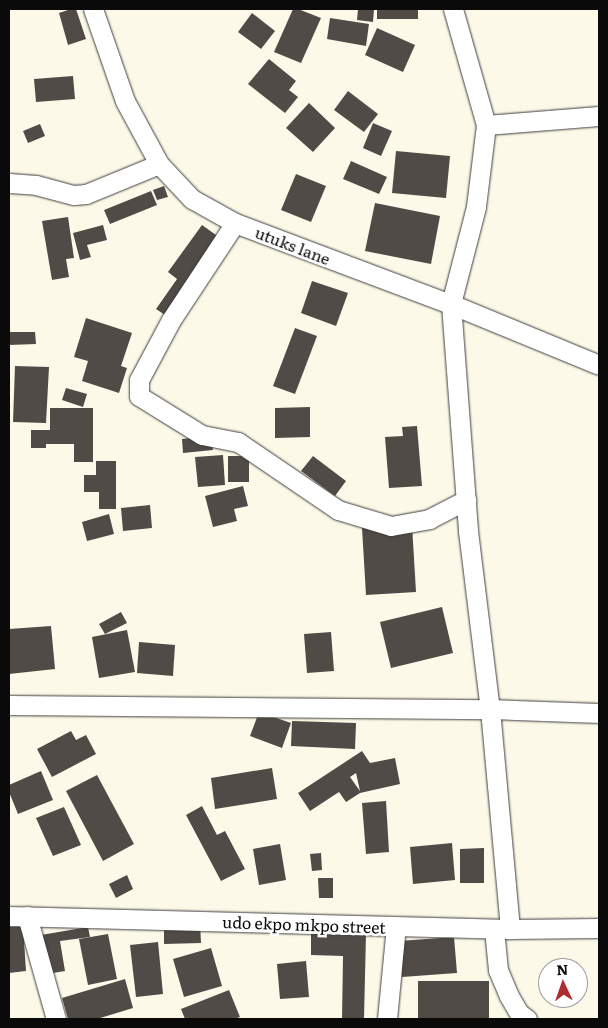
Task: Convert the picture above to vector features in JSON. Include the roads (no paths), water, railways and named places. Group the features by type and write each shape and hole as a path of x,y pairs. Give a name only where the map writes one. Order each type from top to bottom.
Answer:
{"street":[{"name":"utuks lane","path":"93,9 125,101 160,164 192,200 235,223 451,304 599,365"},
{"path":"453,9 486,126 476,207 451,304 466,500 490,709 502,929 498,970 509,996 519,1013 527,1019"},
{"path":"486,126 599,116"},
{"path":"9,183 36,185 74,195 86,194 160,164"},
{"path":"235,223 171,320 139,380 139,396 202,435 238,442 338,510 392,526 429,519 466,500"},
{"path":"9,705 490,709 599,713"},
{"path":"18,916 56,1019"},
{"name":"udo ekpo mkpo street","path":"18,916 502,929 599,928"},
{"path":"387,1019 396,926"}]}
